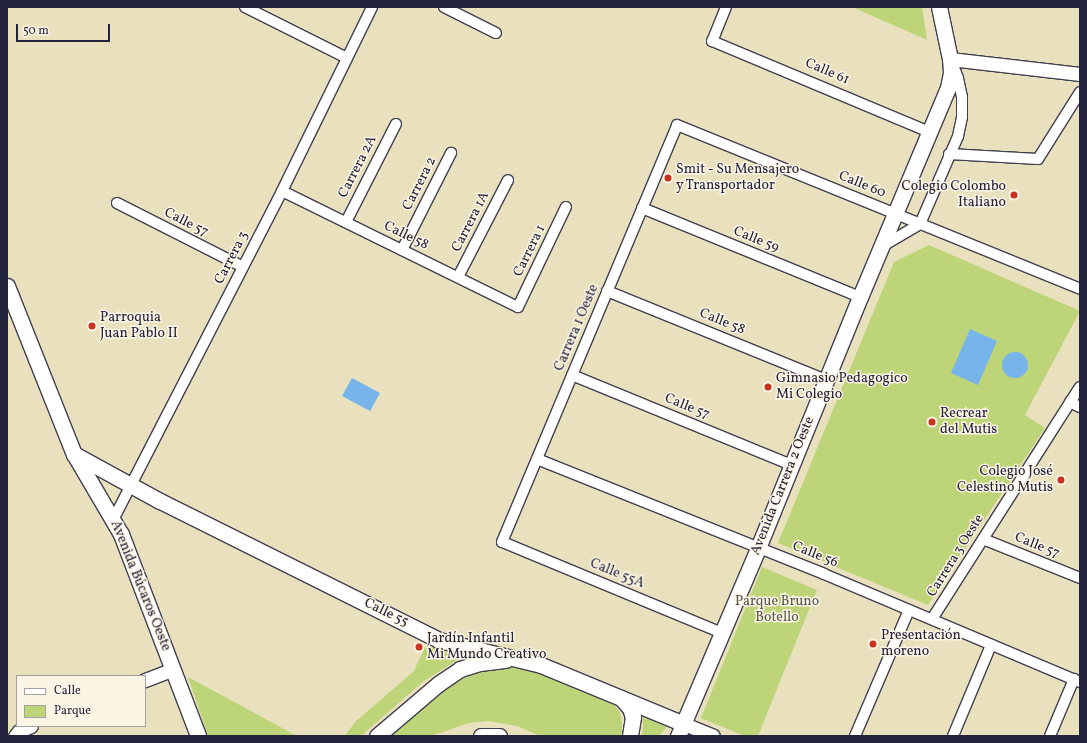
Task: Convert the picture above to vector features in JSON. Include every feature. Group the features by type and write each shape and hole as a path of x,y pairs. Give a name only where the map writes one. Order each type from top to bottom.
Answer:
{"main road":[{"name":"Avenida Carrera 2 Oeste","path":"681,730 758,548 860,297 950,82 950,59 938,7"},
{"name":"Avenida Búcaros Oeste","path":"7,286 74,454 121,534 198,736"},
{"name":"Calle 55","path":"74,454 131,486 439,640 541,664 621,698 681,730"},
{"path":"377,736 438,684 460,669 480,663 519,658"},
{"path":"621,698 630,708 633,717 630,736"},
{"path":"481,736 499,736"}],"street":[{"path":"245,7 347,58"},
{"name":"Carrera 3","path":"113,520 282,191 372,7"},
{"path":"444,7 496,33"},
{"name":"Calle 61","path":"726,7 712,41 930,132"},
{"path":"950,59 1080,74"},
{"name":"Avenida Carrera 2 Oeste","path":"920,224 958,136 962,117 962,97 958,78 950,59"},
{"path":"950,154 1038,159 1080,92"},
{"name":"Carrera 2A","path":"346,222 396,124"},
{"name":"Carrera 1 Oeste","path":"502,542 677,125"},
{"name":"Calle 60","path":"677,125 1080,289"},
{"name":"Carrera 2","path":"402,250 451,153"},
{"name":"Carrera 1A","path":"458,277 508,180"},
{"name":"Calle 58","path":"282,191 518,306"},
{"name":"Calle 57","path":"117,203 243,268"},
{"name":"Carrera 1","path":"518,306 566,207"},
{"name":"Calle 59","path":"642,208 860,297"},
{"path":"881,247 920,224"},
{"name":"Calle 58","path":"607,291 826,380"},
{"name":"Calle 57","path":"572,375 791,465"},
{"name":"Carrera 3 Oeste","path":"932,620 1080,387"},
{"path":"1070,402 1080,406"},
{"name":"Calle 56","path":"537,459 824,574 1077,681"},
{"name":"Calle 57","path":"983,539 1080,578"},
{"name":"Calle 55A","path":"502,542 722,633"},
{"path":"855,736 909,610"},
{"path":"953,736 991,645"},
{"path":"146,680 173,669"},
{"path":"1050,736 1077,681"},
{"name":"Calle 55","path":"681,730 713,736"}],"green space":[{"path":"852,7 922,7 927,40"},
{"name":"Recrear del Mutis","path":"929,245 1080,311 1025,415 1045,428 928,605 778,543 894,262"},
{"name":"Parque Bruno Botello","path":"762,567 817,590 758,736 744,736 701,718"},
{"path":"426,645 454,655 459,659 424,681 361,736 345,736 355,722 414,671"},
{"path":"512,667 528,669 614,705 620,713 622,723 622,731 620,736 540,736 517,726 488,721 469,723 431,736 390,736 452,685 478,671 492,668"},
{"path":"188,677 297,736 208,736"},
{"path":"642,716 667,727 659,736 642,736"}],"water":[{"path":"970,329 997,341 978,385 951,373"},
{"path":"1015,352 1024,356 1028,365 1024,374 1015,378 1006,374 1002,365 1006,356"},
{"path":"352,378 380,393 370,411 342,396"}],"place":[{"name":"Smit - Su Mensajero y Transportador","path":"668,178"},
{"name":"Colegio Colombo Italiano","path":"1014,195"},
{"name":"Parroquia Juan Pablo II","path":"92,326"},
{"name":"Gimnasio Pedagogico Mi Colegio","path":"768,387"},
{"name":"Recrear del Mutis","path":"932,422"},
{"name":"Colegio José Celestino Mutis","path":"1061,480"},
{"name":"Presentación moreno","path":"873,644"},
{"name":"Jardín Infantil Mi Mundo Creativo","path":"419,647"}]}
